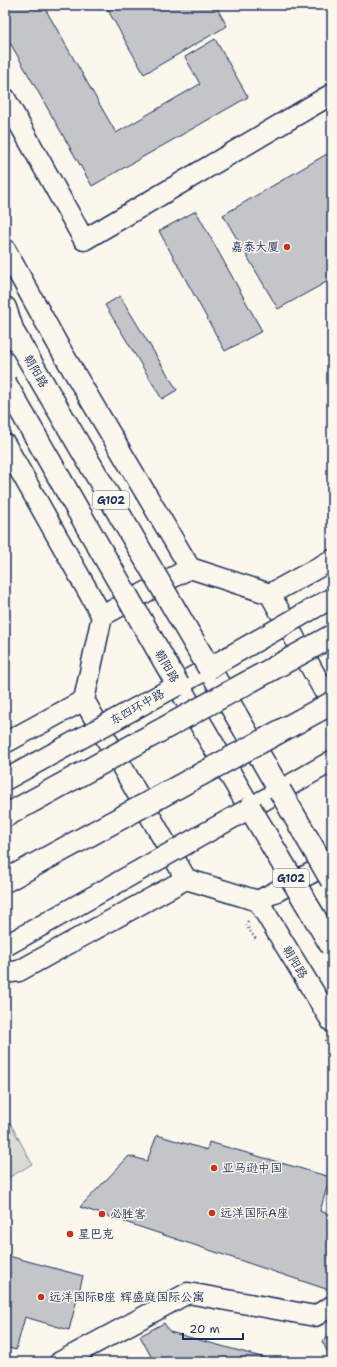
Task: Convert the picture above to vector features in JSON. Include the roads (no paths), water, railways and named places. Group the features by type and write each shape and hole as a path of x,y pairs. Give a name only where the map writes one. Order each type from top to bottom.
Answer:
{"highway":[{"name":"朝阳路","path":"5,308 9,325 332,881"},
{"name":"朝阳路","path":"5,383 178,684 332,947"},
{"path":"5,816 332,636"},
{"path":"5,881 332,704"}],"street":[{"path":"5,98 84,240 332,94"},
{"path":"5,249 62,352 190,568 270,594 332,704"},
{"path":"5,444 102,616 84,700 186,879 254,909 332,862"},
{"path":"270,594 332,560"},
{"path":"102,616 190,568"},
{"name":"东四环中路","path":"5,780 209,668 332,598"},
{"path":"5,743 84,700"},
{"path":"8,945 332,761"},
{"path":"5,973 19,971 186,879"},
{"name":"朝阳路","path":"254,909 327,1028"},
{"path":"60,1362 188,1293 315,1316 332,1306"}],"place":[{"name":"嘉泰大厦","path":"287,247"},
{"name":"亚马逊中国","path":"214,1168"},
{"name":"远洋国际A座","path":"212,1213"},
{"name":"必胜客","path":"102,1214"},
{"name":"星巴克","path":"70,1234"},
{"name":"远洋国际B座 辉盛庭国际公寓","path":"41,1297"}]}
